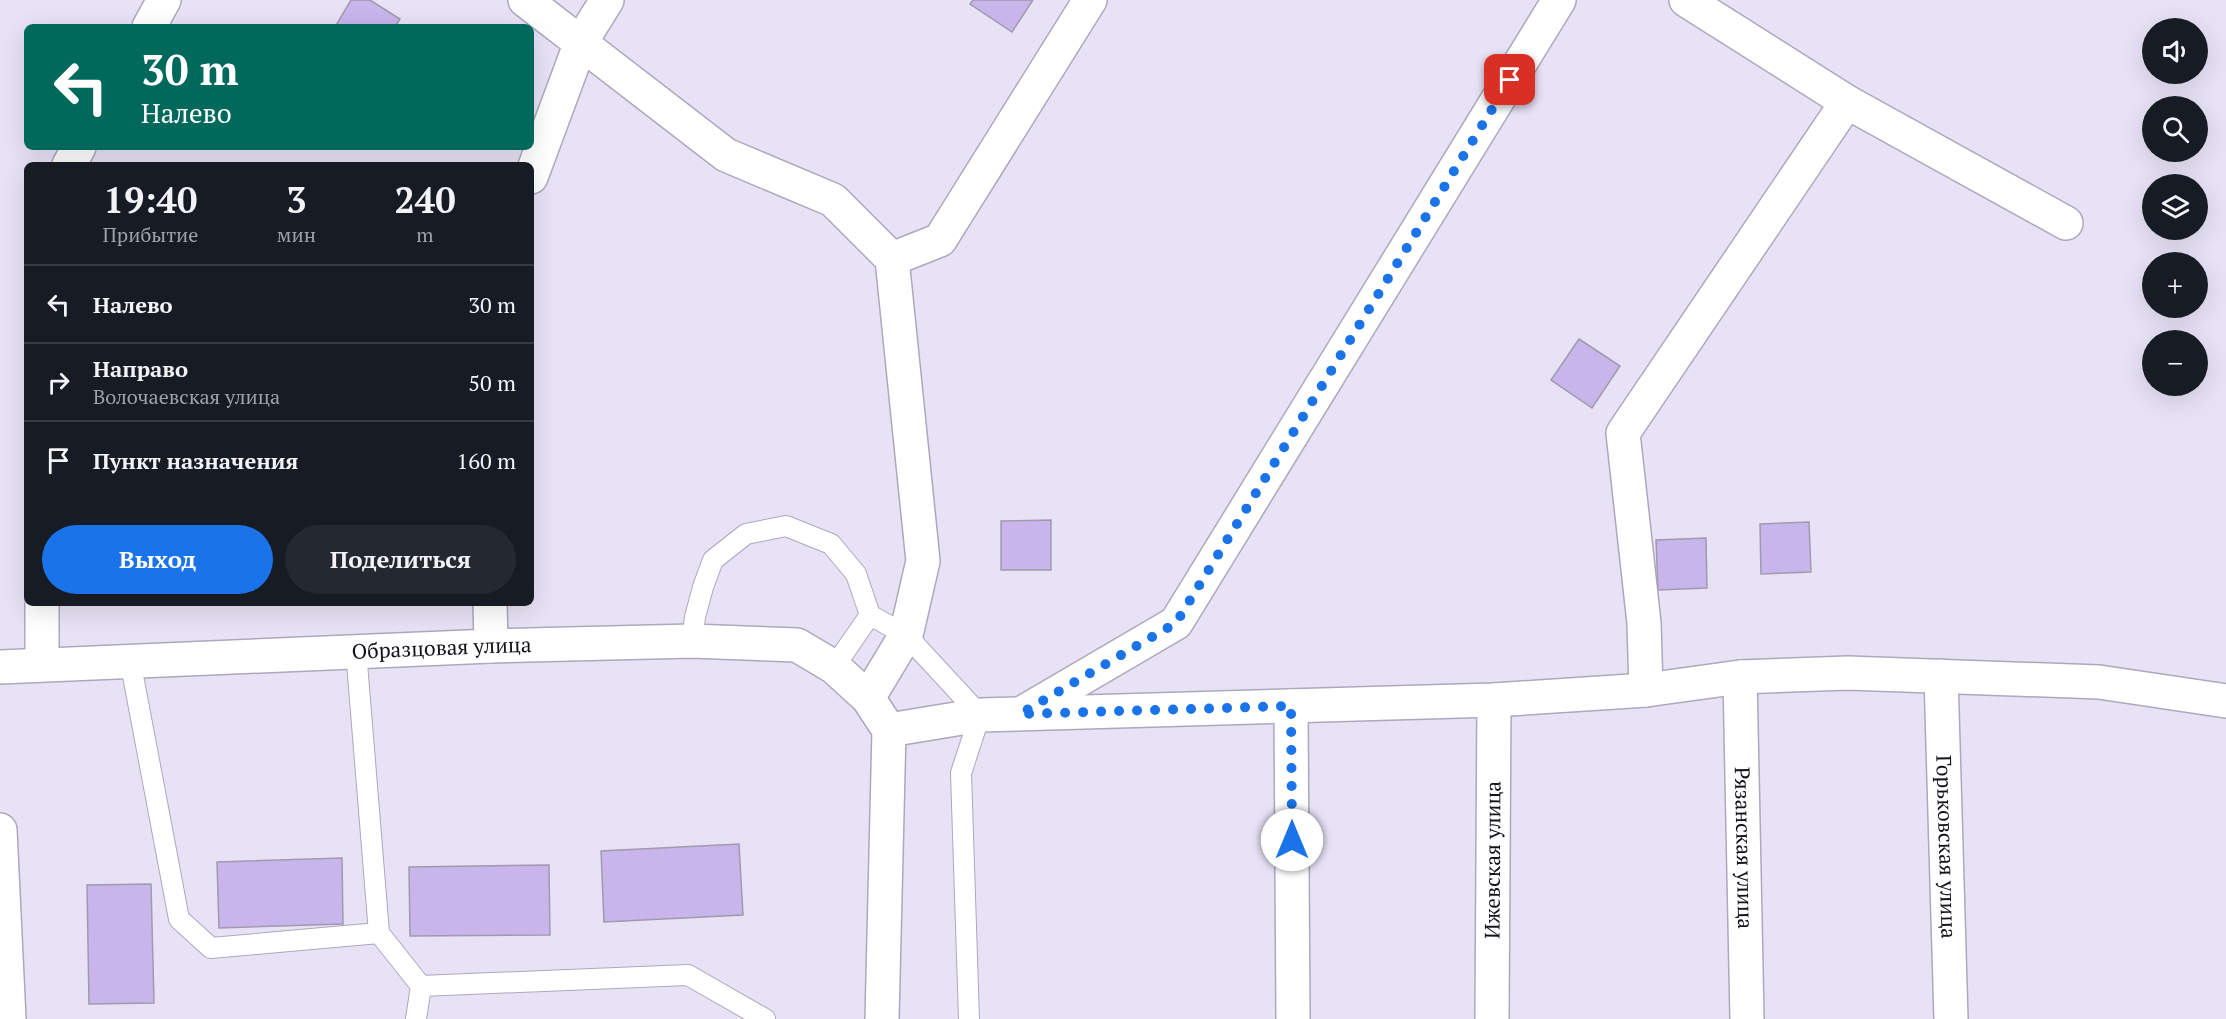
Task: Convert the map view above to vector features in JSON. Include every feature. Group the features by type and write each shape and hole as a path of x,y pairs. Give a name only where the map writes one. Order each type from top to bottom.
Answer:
{"street":[{"path":"151,24 164,0"},
{"path":"525,0 726,155 833,200 892,259 923,561 906,635 868,698"},
{"path":"534,169 581,42 607,0"},
{"path":"892,259 940,240 1090,0"},
{"path":"1020,714 1176,623 1559,0"},
{"path":"1686,0 1847,102 2066,223"},
{"path":"1646,690 1644,623 1623,433 1847,102"},
{"path":"42,606 42,664"},
{"path":"490,606 491,646"},
{"name":"Образцовая улица","path":"0,666 491,646 692,641 797,645 834,667 868,698 889,730"},
{"path":"882,1019 889,730 980,716 1494,700 1646,690 1740,677 1848,673 2099,682 2226,701"},
{"name":"Горьковская улица","path":"1941,676 1952,1019"},
{"name":"Рязанская улица","path":"1740,677 1747,1019"},
{"name":"Ижевская улица","path":"1492,1019 1494,700"},
{"path":"1291,706 1293,1019"},
{"path":"0,830 9,1019"}],"lane":[{"path":"692,641 695,617 713,561 747,534 786,526 831,544 856,574 870,615 906,635 980,716 962,773 969,1019"},
{"path":"834,667 870,615"},
{"path":"356,651 379,933 421,986 416,1019"},
{"path":"130,660 179,919 211,948 379,933"},
{"path":"421,986 688,975 765,1019"}],"building":[{"path":"351,0 370,0 400,19 397,24 337,24"},
{"path":"973,0 1033,0 1012,32 970,4"},
{"path":"1579,339 1620,366 1592,408 1551,380"},
{"path":"1051,520 1051,570 1001,570 1001,521"},
{"path":"1809,522 1811,572 1761,574 1760,524"},
{"path":"1706,538 1707,588 1658,590 1656,540"},
{"path":"739,844 743,915 604,922 601,851"},
{"path":"342,858 343,924 219,928 217,862"},
{"path":"549,865 550,935 410,936 409,867"},
{"path":"151,884 154,1003 89,1004 87,885"}],"route":[{"path":"1292,840 1291,706 1020,714 1176,623 1510,80"}]}
